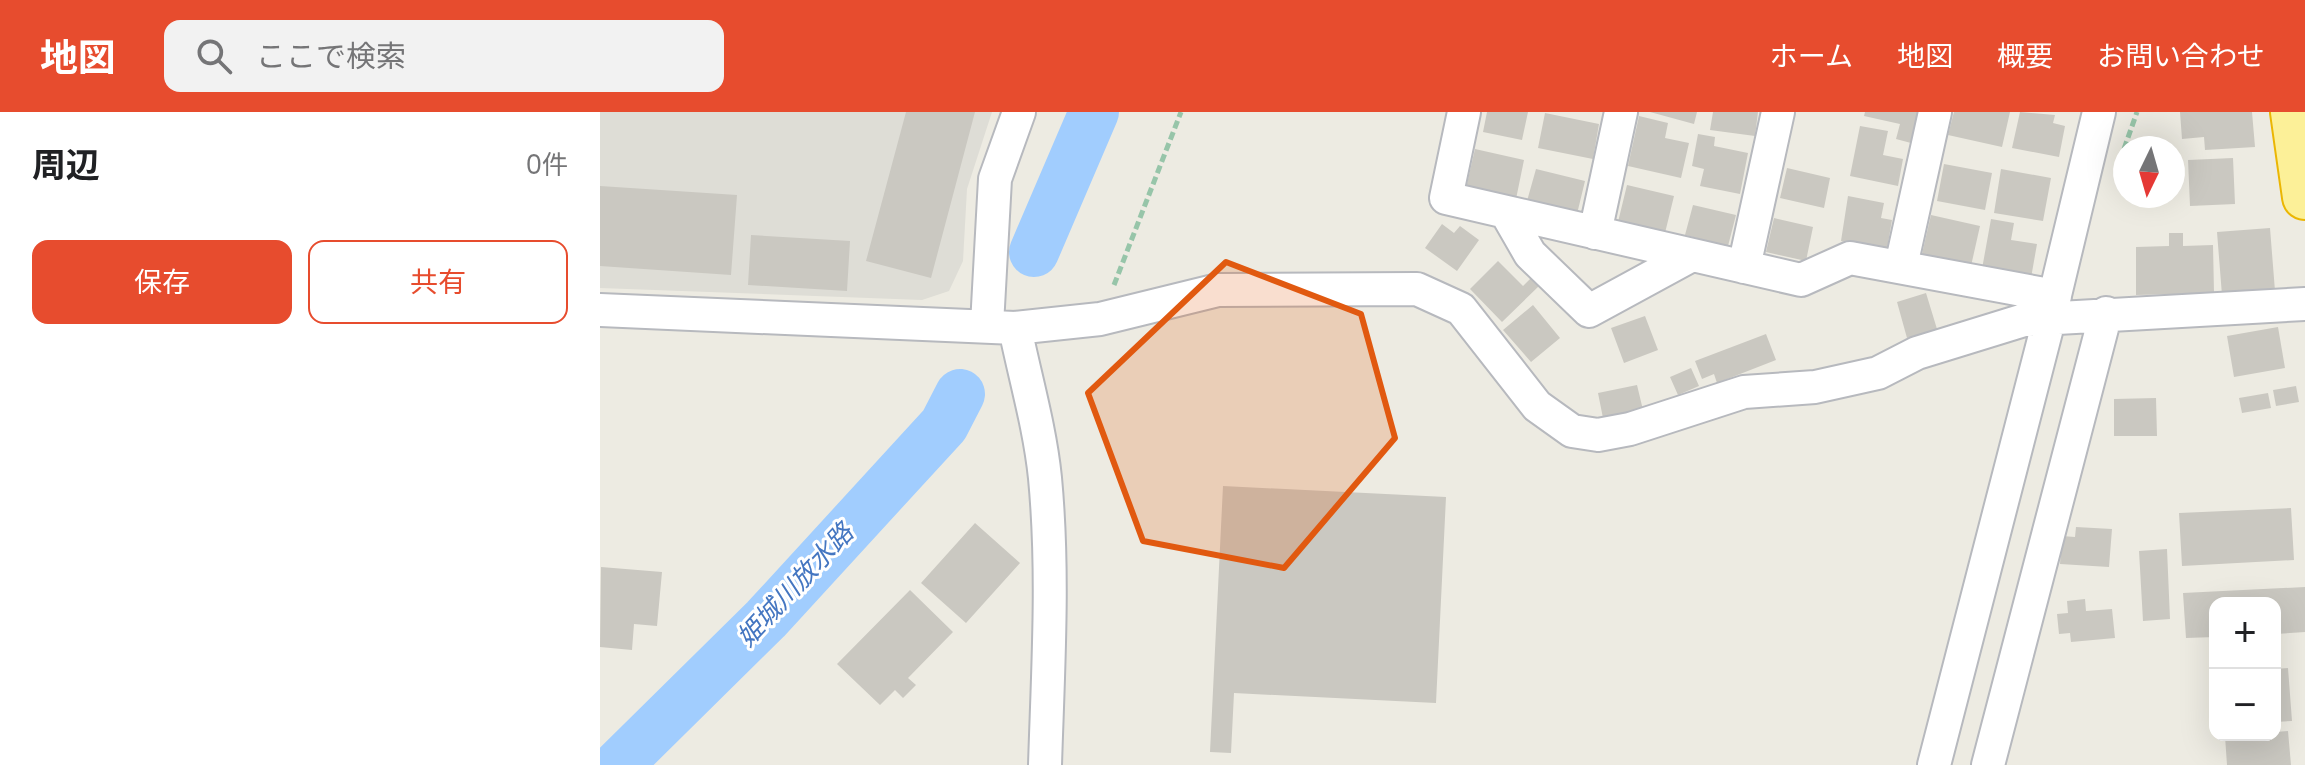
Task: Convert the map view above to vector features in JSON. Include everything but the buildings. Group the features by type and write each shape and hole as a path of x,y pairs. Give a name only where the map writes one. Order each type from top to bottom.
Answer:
{"highway":[{"path":"2293,112 2305,197"}],"street":[{"path":"1019,112 995,179 1001,327 1045,474 1050,588 1045,765"},
{"path":"1464,112 1446,198 1507,214 1801,280 1850,258 1901,266 2052,308 2106,313 2305,304"},
{"path":"1595,233 1621,112"},
{"path":"1744,267 1778,112"},
{"path":"1901,266 1935,112"},
{"path":"1936,758 2099,112"},
{"path":"1507,214 1530,254 1589,311 1692,255"},
{"path":"600,310 1001,327 1100,319 1218,290 1417,289 1461,309 1537,406 1572,431 1598,435 1630,429 1744,392 1815,387 1878,373 1917,353 2024,320 2052,308"},
{"path":"1988,765 2106,313"}],"path":[{"path":"1100,319 1181,112"}],"highlighted area":[{"path":"1226,262 1361,314 1395,438 1284,568 1143,541 1088,393"}],"shaded area":[{"path":"600,112 992,112 967,189 963,261 949,291 922,300 600,288"}],"waterway":[{"name":"姫城川放水路","path":"1034,252 1094,112"},
{"name":"姫城川放水路","path":"618,765 766,619 944,425 960,394"}]}
